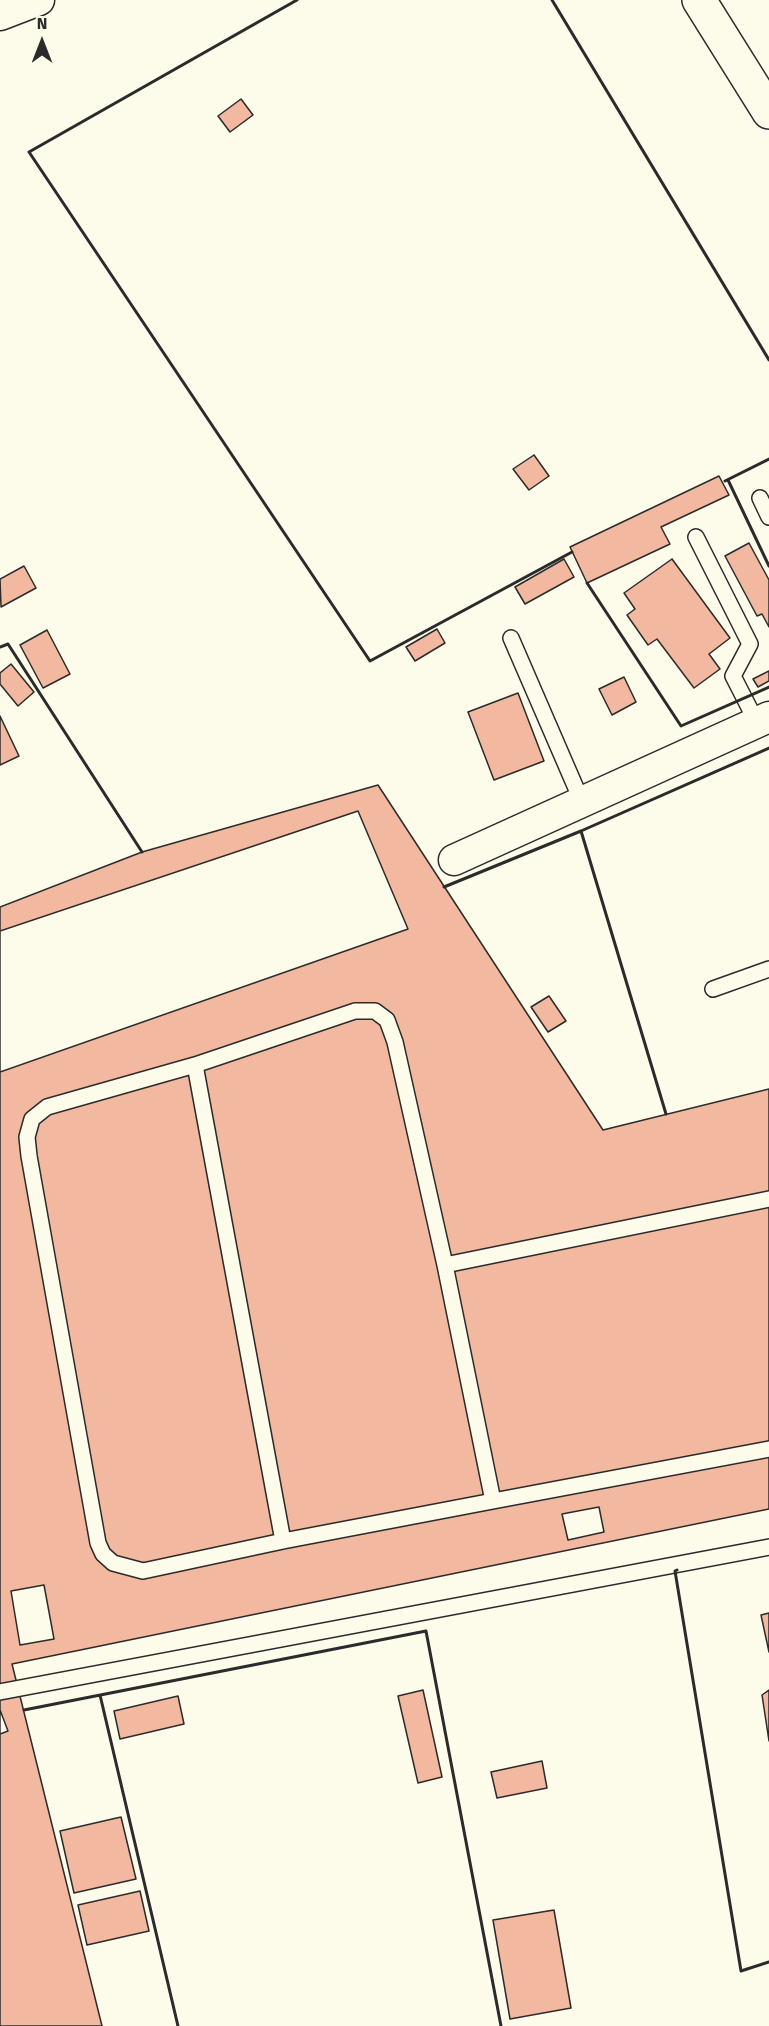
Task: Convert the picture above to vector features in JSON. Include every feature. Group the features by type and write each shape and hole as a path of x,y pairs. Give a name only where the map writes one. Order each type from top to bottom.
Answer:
{"highway":[{"path":"699,0 769,112"}],"street":[{"path":"0,15 39,0"},
{"path":"454,860 763,720"}],"lane":[{"path":"760,498 769,517"},
{"path":"696,537 750,644 733,676 763,720"},
{"path":"511,638 582,802"},
{"path":"713,989 769,969"},
{"path":"493,1501 445,1265 395,1042 387,1020 375,1011 355,1011 195,1065 47,1107 32,1119 27,1137 29,1156 98,1542 103,1554 113,1563 143,1571 283,1541 769,1449"},
{"path":"195,1065 283,1541"},
{"path":"445,1265 769,1199"},
{"path":"0,1692 769,1547"}],"building":[{"path":"241,99 253,115 230,132 218,116"},
{"path":"534,455 549,476 529,490 513,469"},
{"path":"719,476 729,495 661,527 670,544 587,583 570,547"},
{"path":"749,543 769,580 769,627 762,614 757,616 725,556"},
{"path":"564,559 574,577 525,604 515,587"},
{"path":"672,559 730,638 709,654 720,669 694,688 657,639 648,645 627,615 635,609 624,593"},
{"path":"24,566 36,588 1,607 0,579"},
{"path":"437,629 445,643 415,661 406,647"},
{"path":"47,630 70,674 43,688 20,645"},
{"path":"11,664 34,692 18,706 0,684 0,673"},
{"path":"769,671 769,681 758,687 753,679"},
{"path":"624,677 636,702 612,715 599,689"},
{"path":"518,693 544,761 494,780 468,712"},
{"path":"0,716 19,756 0,765"},
{"path":"378,785 603,1130 769,1089 769,1509 12,1664 102,2026 0,2026 0,907 142,852"},
{"path":"358,811 408,929 0,1072 0,931"},
{"path":"549,996 566,1021 548,1032 531,1007"},
{"path":"599,1507 604,1532 568,1540 562,1514"},
{"path":"44,1585 54,1639 20,1645 11,1591"},
{"path":"769,1613 769,1652 761,1615"},
{"path":"423,1690 442,1777 418,1783 398,1696"},
{"path":"769,1690 769,1741 762,1695"},
{"path":"178,1696 184,1724 120,1739 114,1711"},
{"path":"0,1710 8,1731 0,1734"},
{"path":"542,1761 547,1788 497,1798 491,1772"},
{"path":"121,1817 136,1879 74,1893 60,1831"},
{"path":"140,1891 149,1931 87,1945 78,1905"},
{"path":"554,1910 571,2008 510,2019 493,1920"}],"wall":[{"path":"297,0 29,152 370,661 572,552"},
{"path":"552,0 769,360"},
{"path":"725,481 769,459"},
{"path":"728,480 769,566"},
{"path":"587,583 681,726 769,687"},
{"path":"0,647 8,644 142,852"},
{"path":"444,887 581,831 769,748"},
{"path":"581,831 666,1114"},
{"path":"677,1570 675,1571 741,1971 769,1962"},
{"path":"24,1710 426,1631 501,2026"},
{"path":"100,1695 178,2026"}]}
